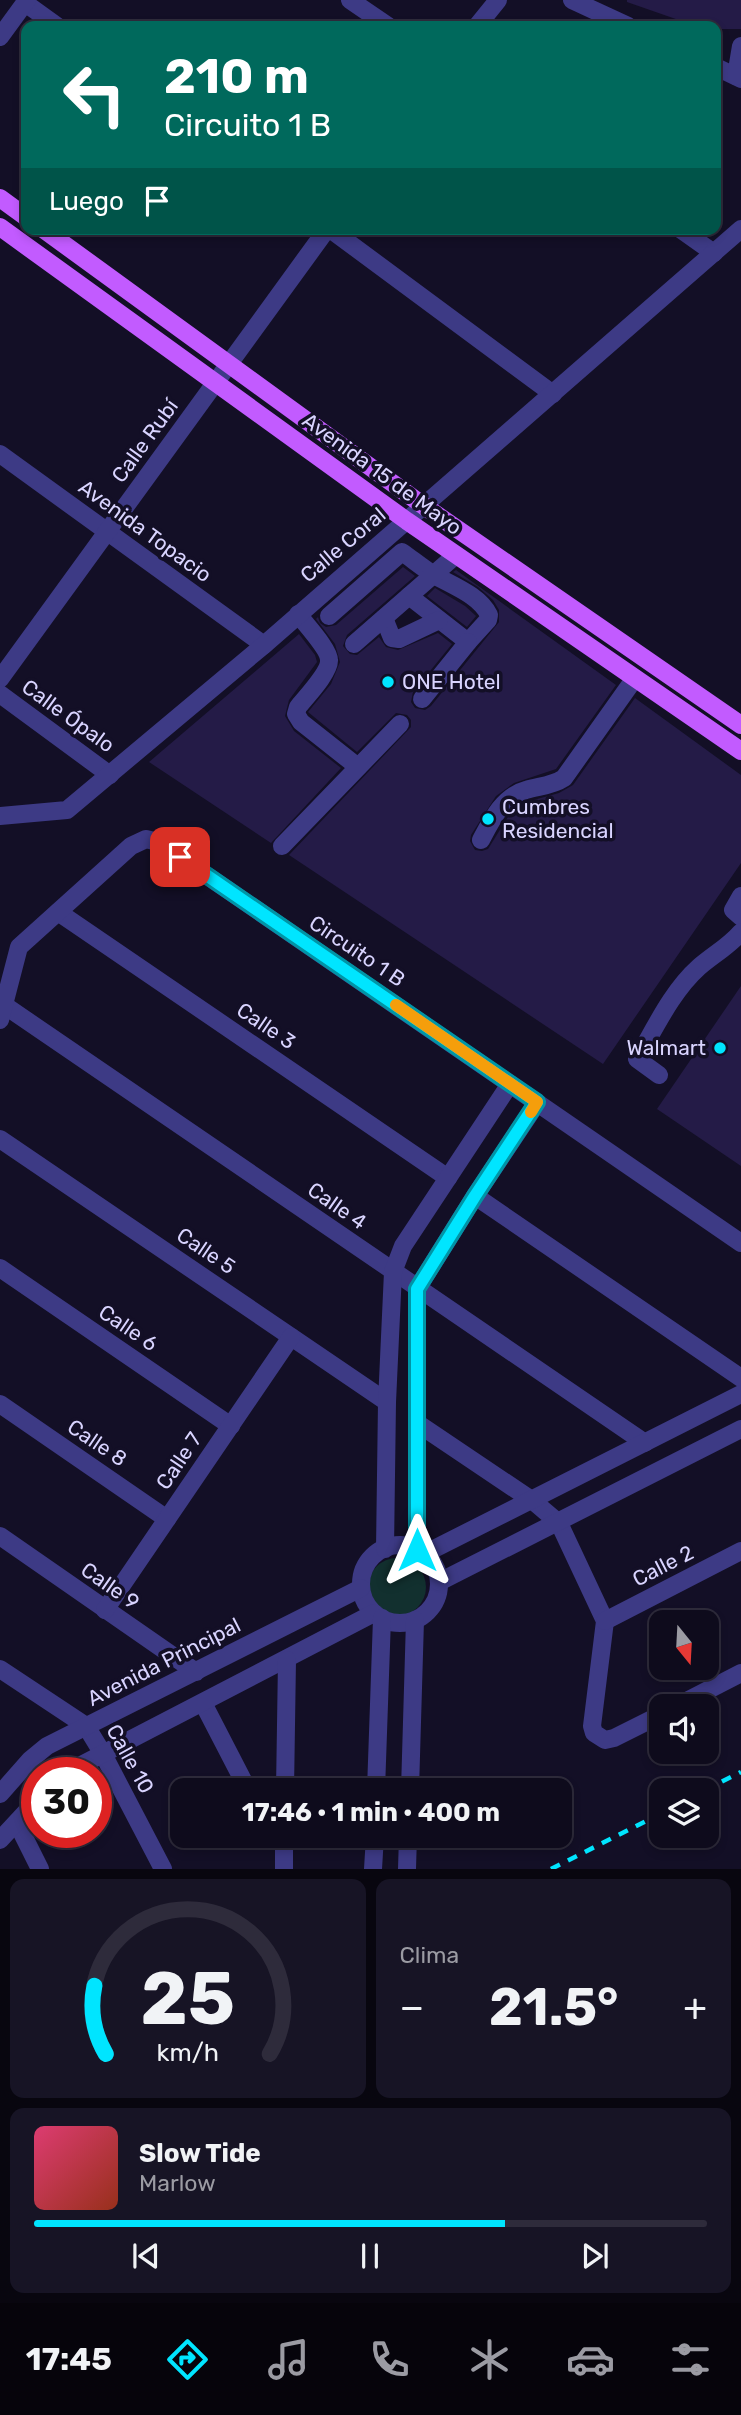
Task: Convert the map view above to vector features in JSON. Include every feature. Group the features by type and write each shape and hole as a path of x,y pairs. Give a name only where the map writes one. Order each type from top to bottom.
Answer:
{"main road":[{"path":"0,198 21,213"},
{"name":"Avenida 15 de Mayo","path":"0,227 407,521 741,751"},
{"name":"Avenida 15 de Mayo","path":"51,235 424,506 741,725"}],"street":[{"path":"350,0 381,21"},
{"path":"481,21 498,0"},
{"path":"572,0 617,21"},
{"path":"0,37 26,1 51,21"},
{"path":"721,69 738,77 741,46"},
{"name":"Calle Coral","path":"0,816 67,810 264,645 741,229"},
{"name":"Calle Rubí","path":"0,679 324,235"},
{"path":"336,235 553,394"},
{"path":"688,235 714,253"},
{"name":"Avenida Topacio","path":"0,454 264,645"},
{"path":"329,616 402,552 432,574 469,594 489,615 488,620 422,699"},
{"path":"354,644 456,555"},
{"path":"469,594 484,574"},
{"path":"409,596 468,642"},
{"path":"298,614 330,659 327,670 298,707 296,714 300,723 358,767"},
{"path":"384,618 392,638 400,639 439,620"},
{"path":"481,840 490,821 508,799 522,791 555,784 564,778 635,678"},
{"name":"Calle Ópalo","path":"0,694 110,775"},
{"path":"282,846 400,724"},
{"name":"Circuito 1 B","path":"2,1012 19,947 131,846 146,839 158,842 741,1242"},
{"path":"741,896 733,910 741,917"},
{"name":"Calle 3","path":"58,912 448,1178"},
{"path":"659,1075 637,1059 676,995 698,968 733,942 741,932"},
{"name":"Calle 4","path":"2,1012 645,1443"},
{"path":"385,1549 387,1402 393,1272 403,1246 510,1084"},
{"path":"421,1552 417,1289 537,1102"},
{"name":"Calle 5","path":"0,1139 387,1402"},
{"path":"475,1196 741,1378"},
{"name":"Calle 6","path":"0,1268 231,1426"},
{"name":"Calle 7","path":"105,1610 291,1337"},
{"path":"421,1552 533,1501 741,1394"},
{"name":"Calle 8","path":"0,1404 167,1519"},
{"path":"417,1423 533,1501 559,1522 605,1621 592,1726 594,1733 605,1740 614,1738 649,1720"},
{"path":"439,1583 741,1429"},
{"name":"Calle 9","path":"0,1536 196,1672"},
{"path":"401,1545 421,1552 433,1563 439,1583 435,1602 415,1620 402,1623 378,1616 368,1606 362,1588 364,1570 370,1559 385,1549 401,1545"},
{"name":"Calle 2","path":"605,1621 741,1551"},
{"name":"Avenida Principal","path":"0,1794 30,1760 47,1746 362,1588"},
{"path":"97,1757 378,1616"},
{"path":"376,1778 378,1616"},
{"path":"410,1778 415,1620"},
{"path":"285,1778 287,1660"},
{"name":"Calle 10","path":"0,1669 86,1726 163,1869"},
{"path":"700,1694 741,1673"},
{"path":"203,1703 242,1778"},
{"path":"0,1840 21,1818"},
{"path":"17,1823 40,1869"},
{"path":"277,1848 284,1864"},
{"path":"373,1869 374,1848"},
{"path":"407,1869 408,1848"}],"green space":[{"path":"391,1558 403,1558 418,1566 426,1581 426,1593 418,1608 403,1616 391,1616 376,1608 368,1593 368,1581 376,1566"}],"building":[{"path":"741,0 741,29 721,29 721,21 682,21 627,2"},
{"name":"Cumbres Residencial","path":"403,567 415,576 347,635 343,646 350,654 357,655 379,637 386,647 398,650 438,633 452,644 413,692 411,702 415,708 425,710 431,706 499,622 499,610 493,600 453,572 456,570 616,685 556,769 514,783 496,796 471,835 470,841 475,850 488,849 508,817 518,807 559,793 573,785 635,698 741,775 741,863 603,1064 289,855 411,727 411,720 407,715 396,713 357,752 308,712 331,684 340,662 335,644 316,619 318,617 320,623 326,627 336,625"},
{"path":"435,588 476,616 467,627 427,596"},
{"path":"299,634 315,655 317,662 289,700 285,716 294,731 341,768 271,843 149,762"},
{"name":"Walmart","path":"741,986 741,1166 657,1109"}],"railway":[{"path":"719,1783 741,1772"},
{"path":"551,1869 649,1820"}],"slow traffic":[{"path":"396,1005 537,1102 531,1112"}],"place":[{"name":"ONE Hotel","path":"388,682"},
{"name":"Cumbres Residencial","path":"488,819"},
{"name":"Walmart","path":"720,1048"}],"route":[{"path":"180,857 537,1102 417,1289 417,1550"}]}
